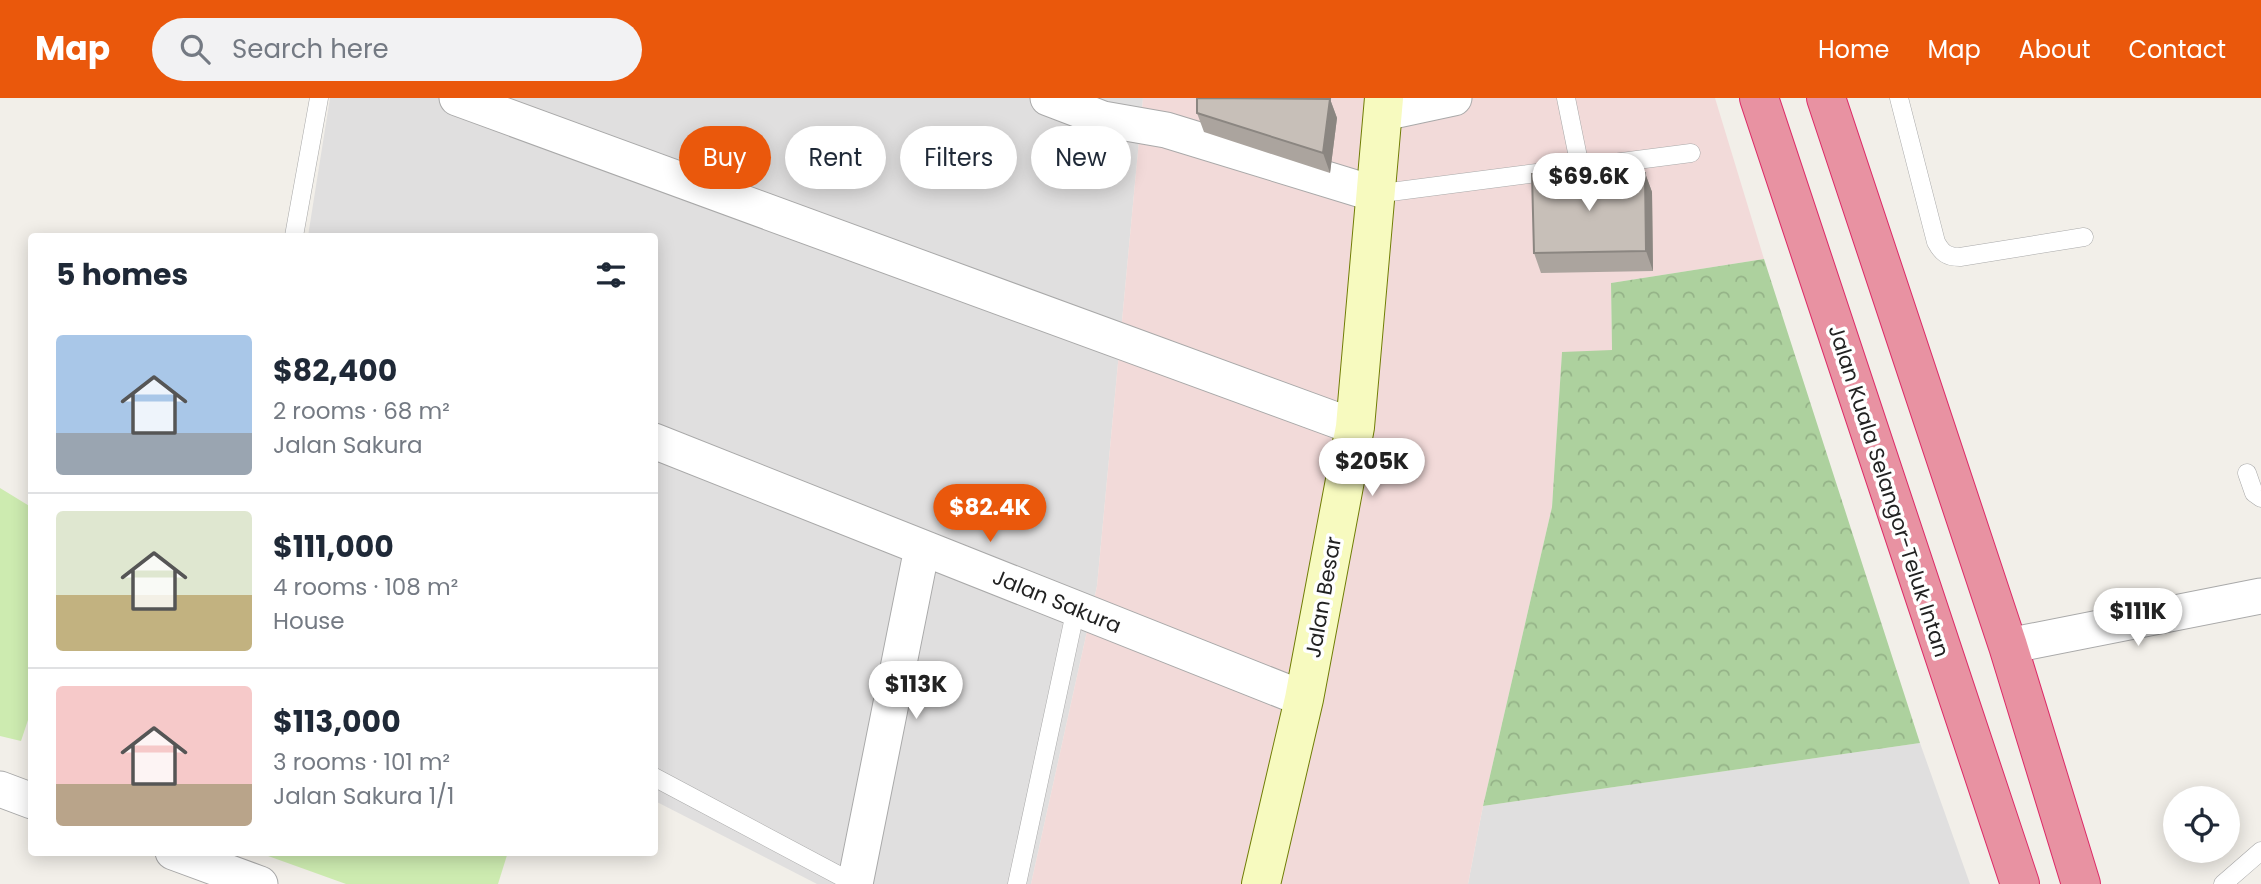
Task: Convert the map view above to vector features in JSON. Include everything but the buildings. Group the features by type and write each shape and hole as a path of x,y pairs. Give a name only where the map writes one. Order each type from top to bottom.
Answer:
{"highway":[{"name":"Jalan Kuala Selangor-Teluk Intan","path":"1759,98 2020,884"},
{"path":"1826,98 2008,646 2081,884"}],"street":[{"path":"457,98 1355,427"},
{"path":"1048,98 1103,119 1166,130 1375,194"},
{"path":"1384,106 1454,98"},
{"name":"Jalan Besar","path":"1261,884 1304,699 1355,427 1384,106"},
{"name":"Jalan Sakura","path":"658,443 1304,699"},
{"path":"855,884 922,548"},
{"path":"2008,646 2261,596"},
{"path":"0,789 28,801"},
{"path":"0,808 28,804"},
{"path":"184,856 260,884"}],"lane":[{"path":"296,233 319,98"},
{"path":"1566,98 1580,167"},
{"path":"1899,98 1936,242 1941,251 1950,257 1960,257 2084,237"},
{"path":"1375,194 1691,153"},
{"path":"2247,472 2254,492 2261,498"},
{"path":"1017,884 1076,608"},
{"path":"658,778 855,884"},
{"path":"2223,884 2261,851"}],"shaded area":[{"path":"330,98 1143,98 1097,586 1031,884 817,884 658,803 658,233 308,233"},
{"path":"1143,98 1715,98 1764,259 1611,283 1612,351 1562,353 1552,507 1483,806 1468,884 1031,884 1097,586"},
{"path":"1920,743 1970,884 1468,884 1483,806"}],"green space":[{"path":"1764,259 1920,743 1483,806 1552,507 1562,352 1612,350 1611,283"},
{"path":"0,488 28,505 28,720 21,741 0,736"},
{"path":"268,856 507,856 498,884 346,884"}]}
